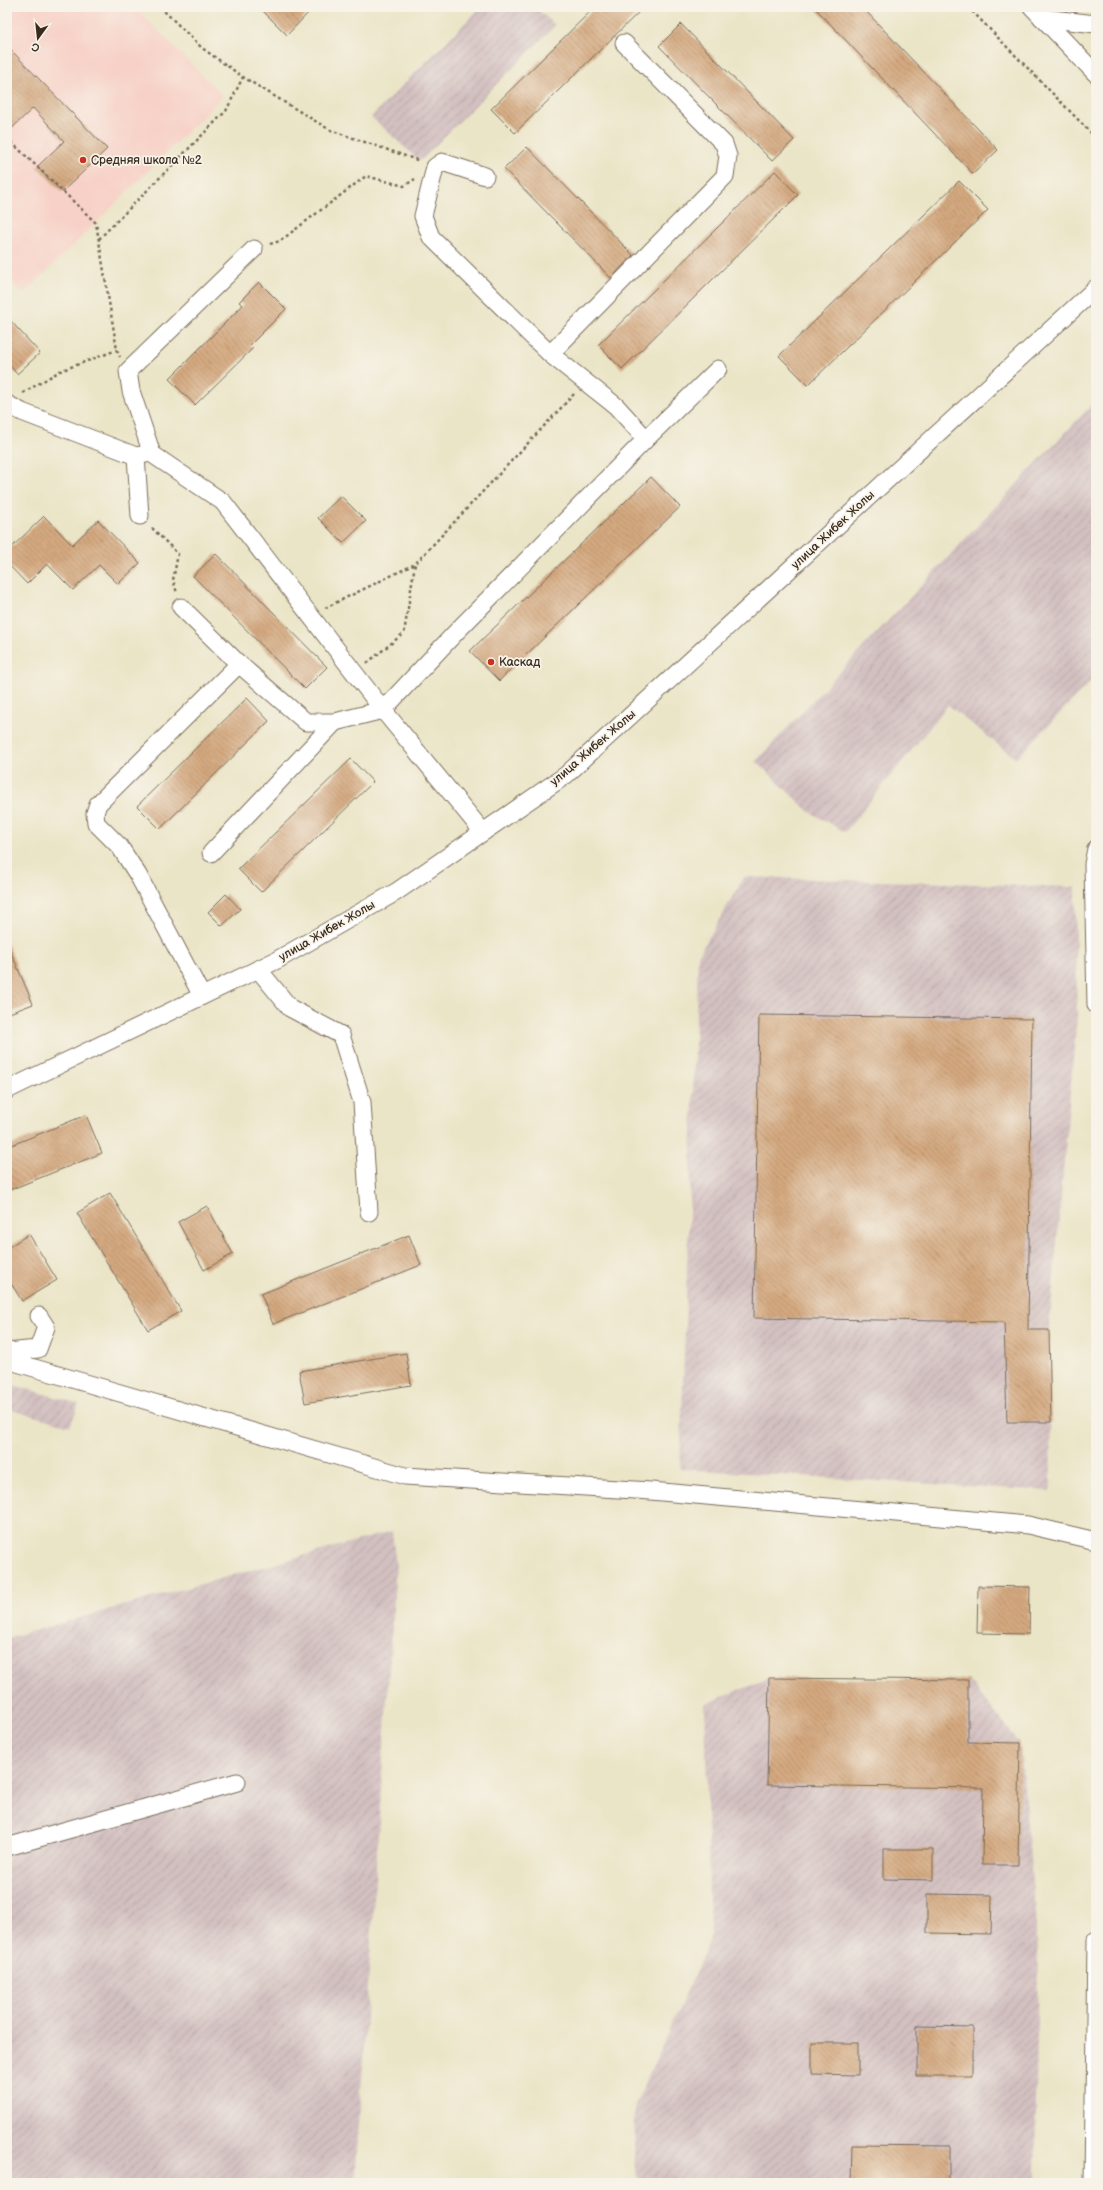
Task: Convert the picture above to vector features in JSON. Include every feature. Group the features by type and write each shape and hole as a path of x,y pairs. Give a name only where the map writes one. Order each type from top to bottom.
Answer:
{"street":[{"path":"1064,21 1075,7"},
{"path":"1037,12 1064,21 1096,24"},
{"path":"1037,12 1096,74"},
{"path":"550,354 725,176 728,156 724,144 624,43"},
{"path":"485,176 442,162 435,166 423,216 431,237 550,354 616,406 646,439"},
{"path":"254,249 128,371 131,391 152,454 223,502 356,672 383,710 483,832"},
{"name":"улица Жибек Жолы","path":"7,1090 258,969 396,892 566,775 1096,288"},
{"path":"181,607 239,664 306,722 335,722 383,710 458,630 646,439 718,369"},
{"path":"8,405 22,412 136,456 152,454"},
{"path":"136,456 140,516"},
{"path":"202,996 138,875 120,847 96,823 95,813 98,804 239,664"},
{"path":"211,853 335,722"},
{"path":"1096,849 1093,864 1096,1005"},
{"path":"258,969 290,1008 341,1036 362,1102 369,1212"},
{"path":"7,1352 38,1349 46,1327 39,1316"},
{"path":"7,1360 405,1476 652,1491 1028,1525 1096,1541"},
{"path":"7,1847 237,1782"},
{"path":"1093,2183 1096,1940"}],"path":[{"path":"160,7 202,48 243,76 330,130 435,166"},
{"path":"968,7 1096,138"},
{"path":"99,239 226,111 243,76"},
{"path":"7,138 96,223 116,350 128,371"},
{"path":"254,249 280,241 366,176 404,186 435,166"},
{"path":"8,405 22,394 60,371 116,350"},
{"path":"311,614 415,564 586,382"},
{"path":"140,516 178,554 173,580 181,607"},
{"path":"356,672 404,633 415,564"}],"shaded area":[{"name":"Средняя школа №2","path":"7,7 134,7 223,96 24,294 7,277"},
{"path":"481,7 535,7 555,25 420,161 371,117"},
{"path":"1096,400 1096,676 1016,759 948,705 845,832 808,811 756,761"},
{"path":"744,877 1075,887 1077,1016 1049,1330 1051,1491 680,1469 698,956"},
{"path":"7,1383 79,1404 70,1426 7,1409"},
{"path":"392,1531 396,1565 355,2183 7,2183 7,1638"},
{"path":"769,1678 968,1680 1020,1743 1038,1950 1035,2183 637,2183 634,2159 635,2105 710,1940 705,1704"}],"building":[{"path":"259,7 314,7 287,35"},
{"path":"595,7 644,7 515,133 491,109"},
{"path":"814,7 862,7 998,150 973,174"},
{"path":"681,24 794,140 772,161 659,46"},
{"path":"7,46 107,149 62,192 37,167 64,141 33,108 7,133"},
{"path":"527,147 633,255 611,278 504,169"},
{"path":"775,171 798,195 622,369 598,345"},
{"path":"959,181 988,210 808,385 779,356"},
{"path":"259,282 286,309 250,345 253,348 195,405 169,379 243,305 239,302"},
{"path":"7,317 40,353 17,374 7,363"},
{"path":"651,477 680,507 499,681 470,651"},
{"path":"341,496 366,521 343,543 318,518"},
{"path":"44,516 72,545 98,520 140,563 118,584 99,565 73,590 47,564 27,584 7,563 7,552"},
{"path":"216,554 327,667 305,689 193,576"},
{"path":"247,698 269,721 160,829 137,806"},
{"path":"351,759 373,782 261,892 238,869"},
{"path":"226,894 240,909 222,926 208,912"},
{"path":"7,943 33,1004 7,1014"},
{"path":"759,1015 1032,1019 1028,1330 1049,1330 1051,1422 1007,1422 1004,1322 754,1318"},
{"path":"86,1115 102,1153 7,1191 7,1147"},
{"path":"110,1193 181,1311 148,1330 77,1213"},
{"path":"207,1206 233,1254 204,1270 178,1222"},
{"path":"29,1234 57,1280 22,1301 7,1277 7,1248"},
{"path":"409,1235 421,1265 273,1324 261,1294"},
{"path":"406,1353 411,1385 305,1403 299,1371"},
{"path":"978,1586 1030,1587 1029,1634 977,1633"},
{"path":"769,1678 968,1680 968,1742 1020,1743 1018,1865 982,1865 983,1788 767,1785"},
{"path":"884,1849 933,1849 933,1880 884,1879"},
{"path":"927,1894 992,1895 991,1934 927,1933"},
{"path":"917,2026 973,2027 973,2076 917,2076"},
{"path":"812,2043 858,2043 858,2075 812,2074"},
{"path":"852,2145 949,2146 949,2183 851,2183"}],"place":[{"name":"Средняя школа №2","path":"83,160"},
{"name":"Каскад","path":"491,662"}]}
